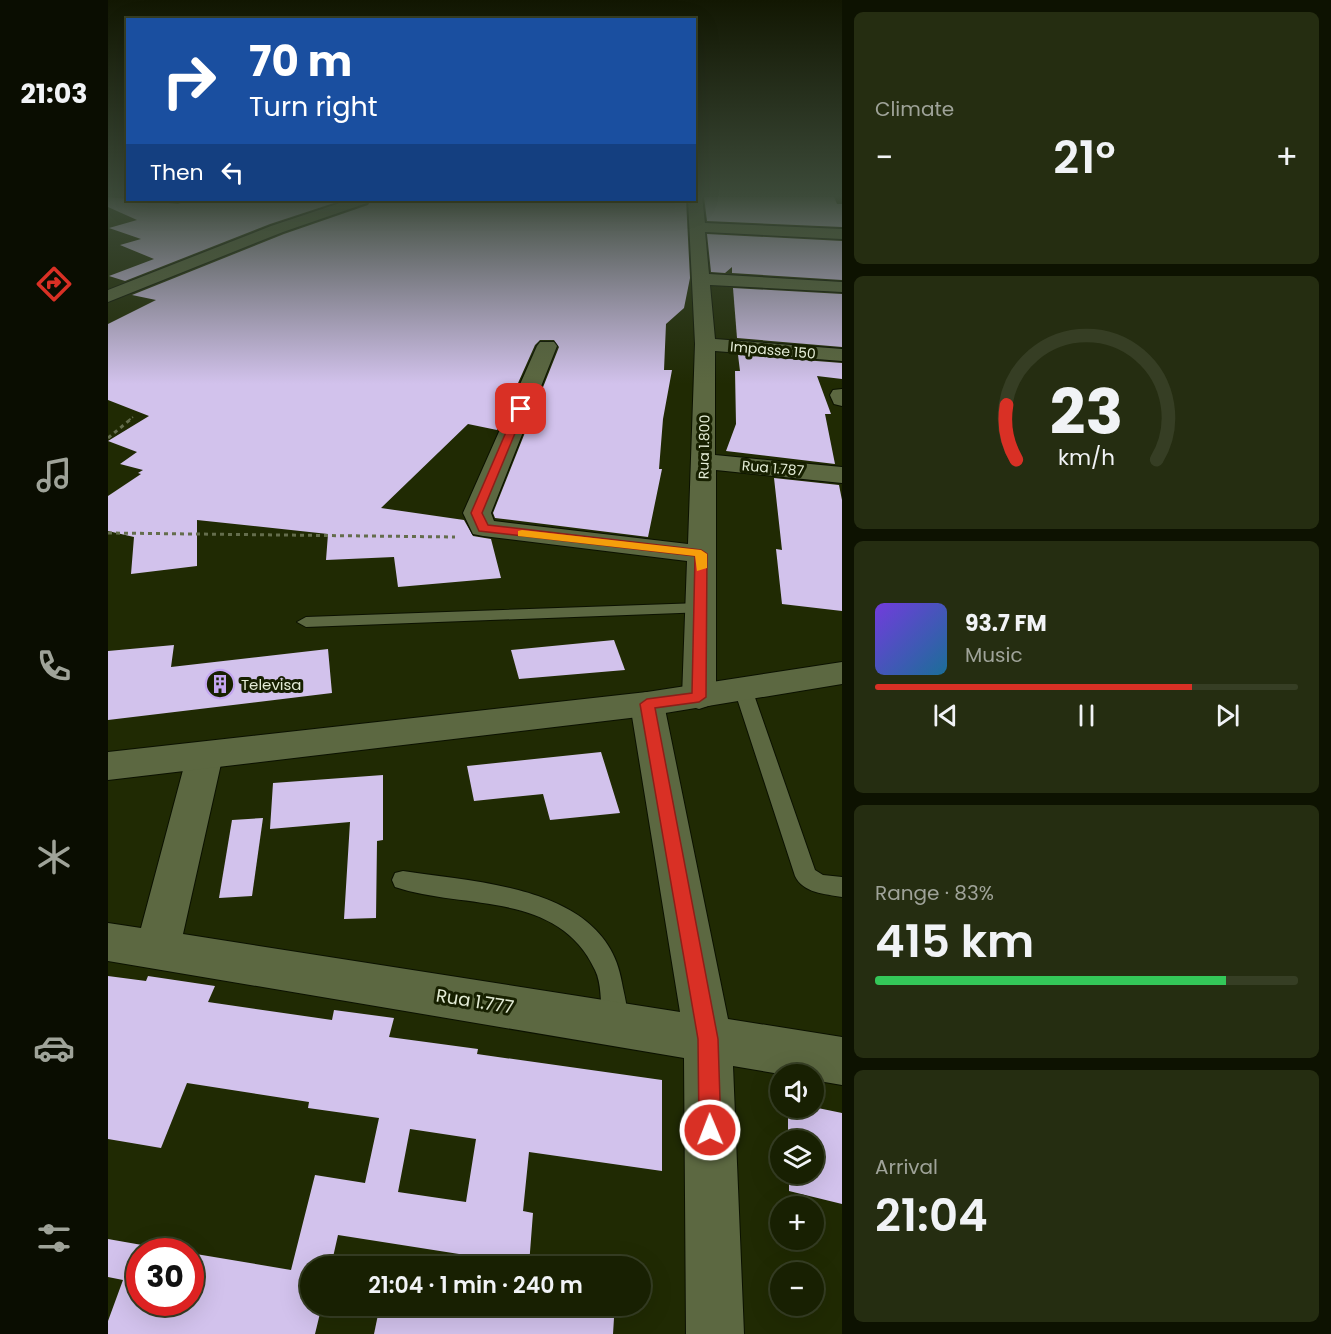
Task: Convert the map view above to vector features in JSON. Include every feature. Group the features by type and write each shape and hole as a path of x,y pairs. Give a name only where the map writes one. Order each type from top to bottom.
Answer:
{"street":[{"path":"108,296 202,259"},
{"name":"Rua 1.800","path":"697,259 705,344 699,697"},
{"path":"699,279 842,287"},
{"name":"Impasse 150","path":"705,344 842,355"},
{"path":"547,346 477,513 483,528 701,554"},
{"name":"Rua 1.787","path":"704,462 842,475"},
{"path":"108,766 647,704 842,673"},
{"path":"647,704 708,1039 715,1334"},
{"path":"157,950 205,755"},
{"name":"Rua 1.777","path":"108,942 842,1061"}],"lane":[{"path":"306,622 700,608"},
{"path":"743,689 806,876 819,884 842,887"},
{"path":"403,880 533,902 570,922 595,948 608,969 616,1024"}],"path":[{"path":"108,438 133,417"},
{"path":"108,533 450,538 483,528"}],"building":[{"path":"153,259 180,259 125,281 109,276"},
{"path":"221,259 689,259 690,278 684,308 666,324 664,370 672,370 663,419 659,469 662,469 648,537 495,518 493,513 559,347 554,340 540,340 535,345 497,430 468,424 381,508 464,520 473,536 491,539 501,578 398,587 394,557 326,560 328,534 197,520 197,566 131,574 134,537 108,531 108,496 141,474 138,473 143,470 120,464 137,452 108,441 149,416 108,400 108,324 156,300 132,295"},
{"path":"710,259 842,259 842,280 732,273 732,267 725,273 711,272"},
{"path":"733,288 842,294 842,347 737,338"},
{"path":"738,355 842,363 842,379 817,376 831,414 825,414 835,464 726,451 736,424 735,371 740,371"},
{"path":"774,478 839,485 842,500 842,611 782,604 776,549 782,550"},
{"path":"614,640 625,670 519,679 511,650"},
{"name":"Televisa","path":"174,645 171,667 328,649 332,693 108,720 108,651"},
{"path":"601,752 620,813 550,820 543,794 474,801 467,766"},
{"path":"383,775 383,840 377,841 376,918 344,919 350,822 270,829 273,783"},
{"path":"263,818 252,896 219,898 232,820"},
{"path":"108,976 146,981 148,976 215,986 208,1002 332,1020 334,1010 394,1018 389,1037 478,1049 477,1054 662,1080 662,1171 529,1152 523,1211 533,1213 530,1256 472,1256 338,1235 333,1256 300,1256 300,1316 319,1316 315,1334 108,1334 108,1321 123,1280 108,1277 108,1239 126,1242 126,1316 204,1316 204,1255 291,1270 315,1175 365,1183 379,1118 308,1108 309,1102 187,1083 161,1148 108,1139","holes":["410,1129 476,1139 466,1202 398,1192"]},
{"path":"824,1109 842,1113 842,1204 824,1200 824,1196 809,1196 789,1191 789,1184 824,1184 824,1130 788,1130 788,1118 824,1118"},
{"path":"378,1316 602,1316 614,1318 613,1334 374,1334"}],"slow traffic":[{"path":"522,533 701,554 701,568"}],"place":[{"name":"Televisa","path":"220,684"}],"route":[{"path":"521,409 477,513 483,528 701,554 699,697 647,704 708,1039 710,1130"}]}
